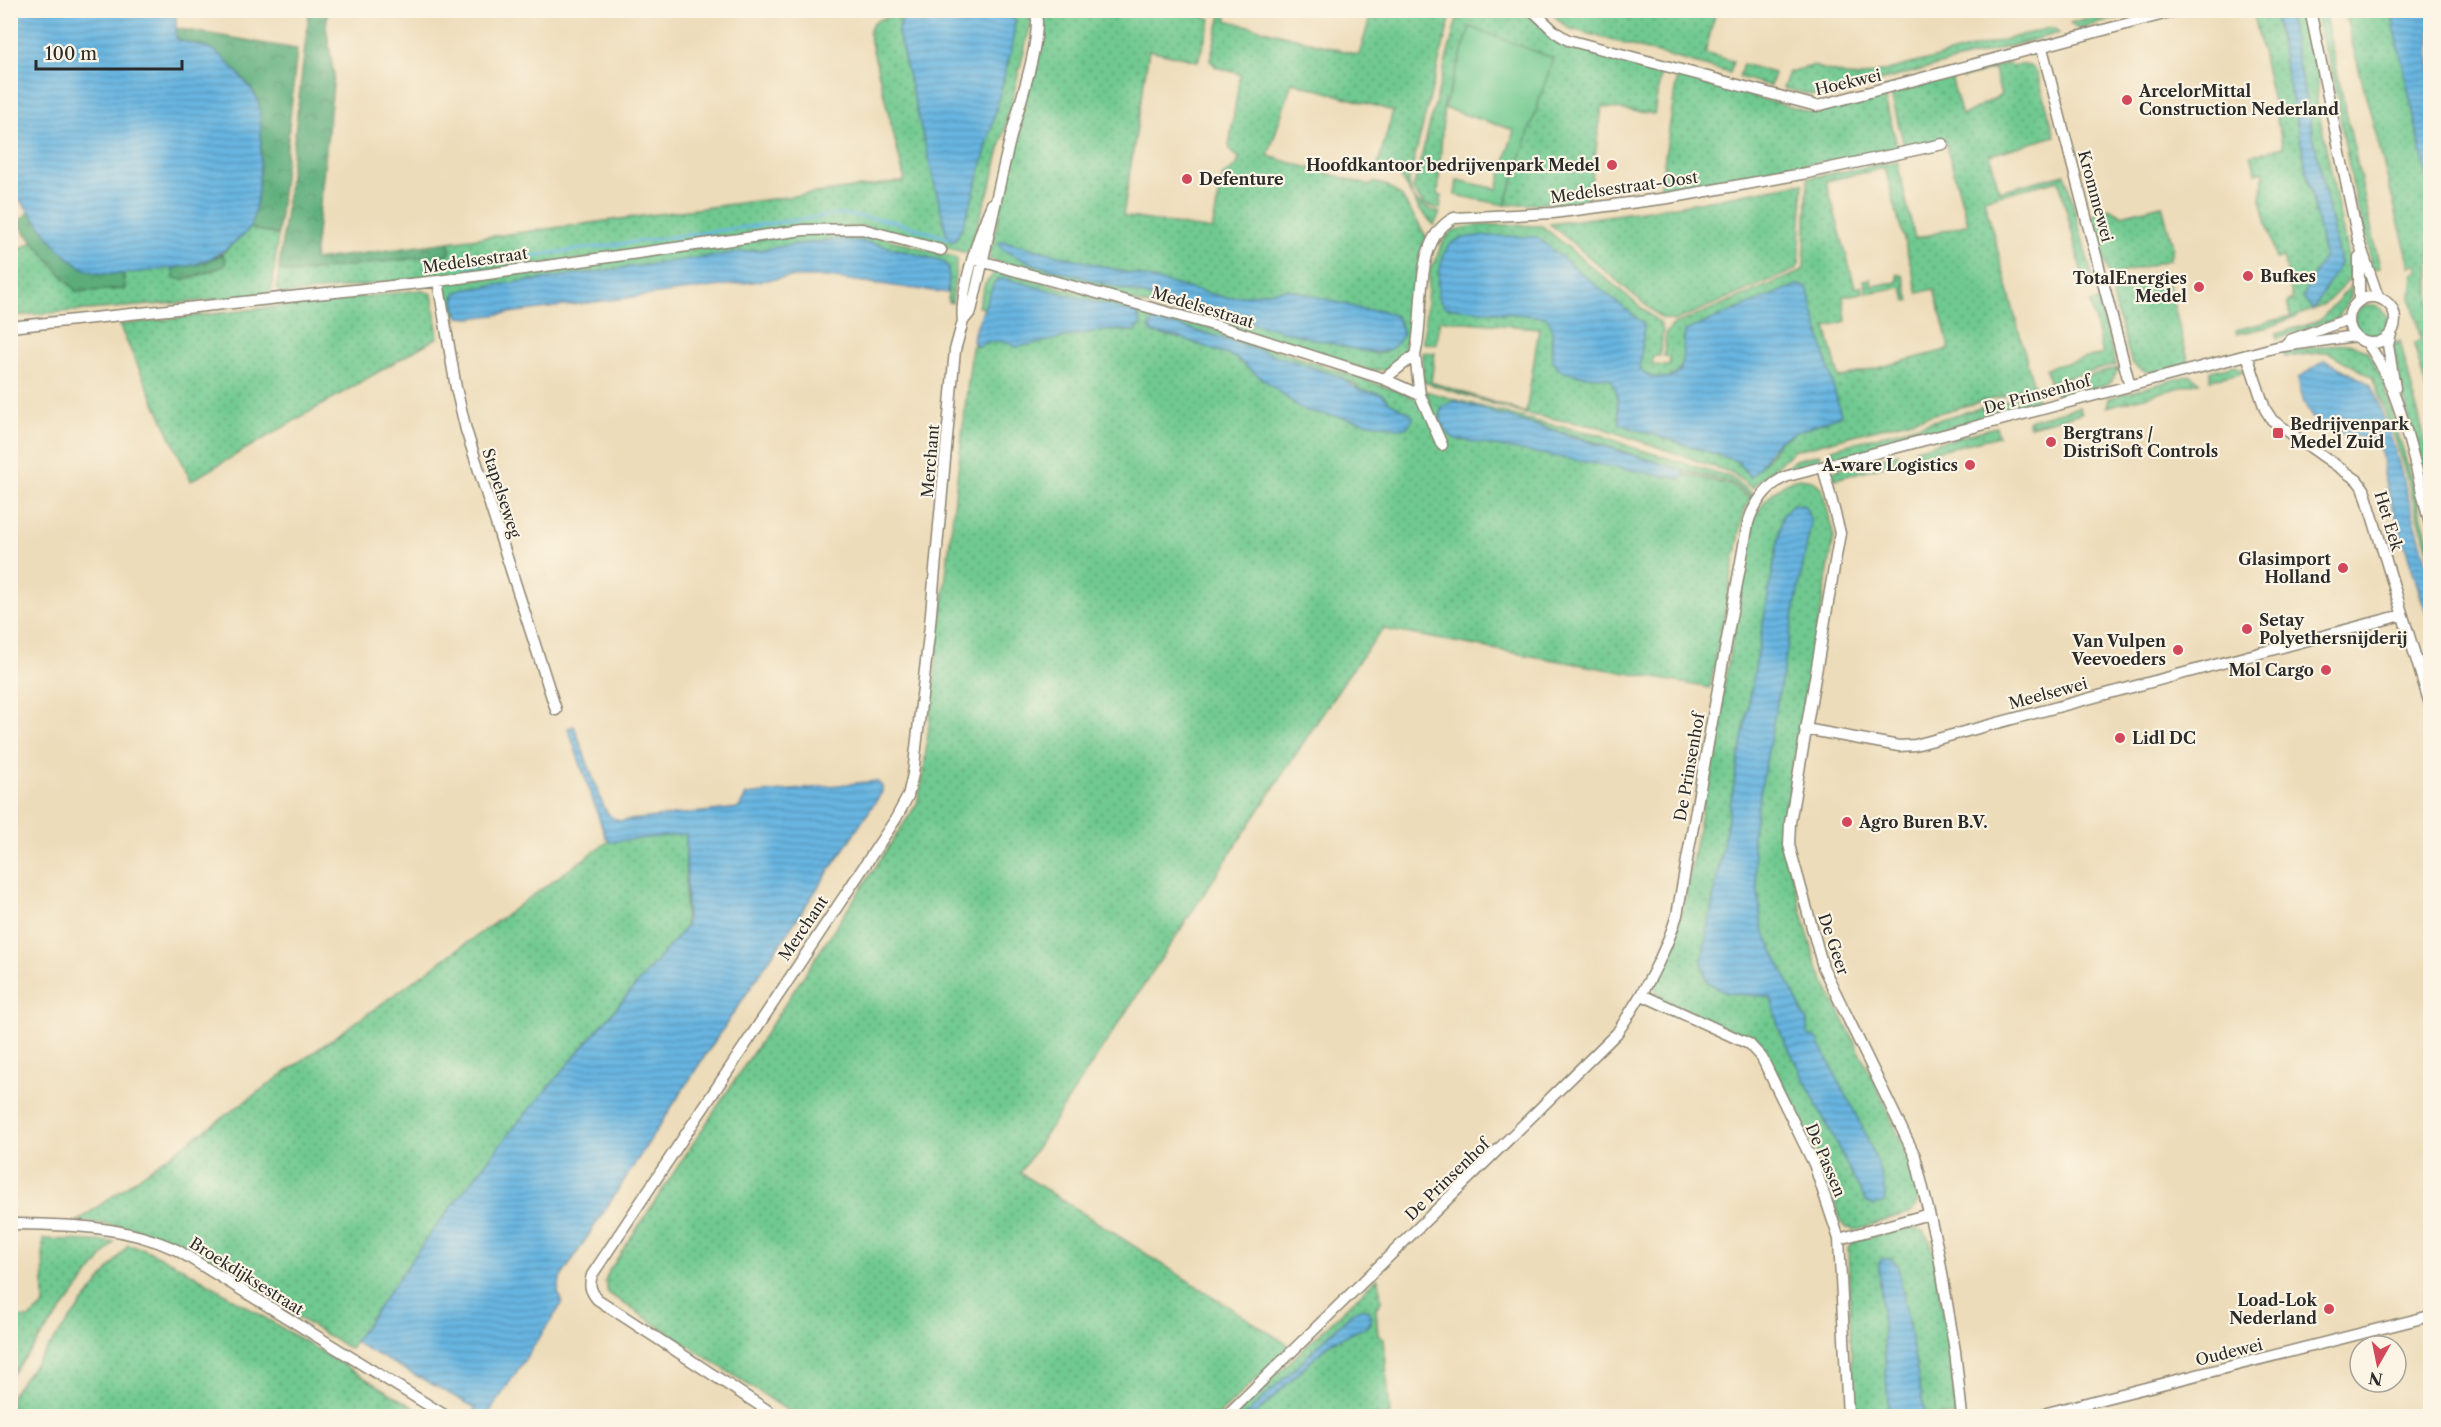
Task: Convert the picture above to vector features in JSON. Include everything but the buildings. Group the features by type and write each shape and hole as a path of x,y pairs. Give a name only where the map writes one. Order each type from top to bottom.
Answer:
{"street":[{"name":"Merchant","path":"776,1416 597,1299 591,1291 590,1284 596,1269 895,820 908,796 913,774 929,635 955,350 963,321 961,309 978,260 983,223 997,193 1036,39 1036,10"},
{"name":"Hoekwei","path":"1532,10 1555,32 1568,40 1817,106 2179,10"},
{"path":"2310,10 2358,239 2378,297 2390,305 2394,311 2395,327 2388,345 2389,354 2402,417 2430,525"},
{"name":"Krommewei","path":"2042,48 2130,386"},
{"name":"Medelsestraat-Oost","path":"1442,445 1420,395 1415,355 1419,342 1428,245 1440,227 1454,218 1553,213 1668,198 1848,165 1943,144"},
{"name":"Medelsestraat","path":"10,327 438,281 803,230 862,230 941,250"},
{"path":"2358,239 2359,300 2350,312 2349,319 2355,336 2367,343 2376,354 2402,417"},
{"name":"Medelsestraat","path":"978,260 1195,320 1384,380 1420,395"},
{"name":"Stapelseweg","path":"438,281 456,388 466,430 556,710"},
{"path":"2359,300 2378,297"},
{"name":"De Prinsenhof","path":"2285,345 2290,340 2349,319"},
{"path":"2367,343 2380,342 2391,334"},
{"name":"De Prinsenhof","path":"1226,1416 1617,1033 1642,995 1657,968 1677,915 1752,511 1757,502 1783,478 2285,345 2355,336"},
{"path":"1384,380 1415,355"},
{"name":"Het Eek","path":"2247,355 2265,409 2272,420 2357,480 2364,489 2430,704"},
{"name":"De Geer","path":"1823,467 1840,533 1805,729 1790,823 1789,845 1822,967 1914,1156 1929,1214 1955,1351 1962,1416"},
{"name":"Meelsewei","path":"1805,729 1899,746 1915,745 2402,615"},
{"name":"De Passen","path":"1642,995 1749,1044 1762,1058 1814,1164 1839,1239 1848,1416"},
{"path":"1839,1239 1929,1214"},
{"name":"Broekdijksestraat","path":"10,1224 84,1226 132,1233 156,1240 177,1250 446,1416"},
{"name":"Oudewei","path":"2035,1416 2430,1316"}],"green space":[{"path":"2116,10 2138,11 2077,29 2070,23"},
{"path":"301,11 328,11 326,26 334,76 314,260 449,242 450,254 291,273 279,269 309,12"},
{"path":"932,11 985,11 921,23 917,15"},
{"path":"1011,11 1030,11 1030,27 992,181 968,253 863,226 281,295 277,288 279,269 450,254 449,242 905,181 869,34 875,22 896,15 897,18 901,17 898,32 948,239 954,241 969,207 1012,47 1015,22"},
{"path":"1041,11 1180,11 1211,19 1198,61 1149,50 1123,216 1212,230 1223,176 1236,166 1240,158 1232,153 1229,147 1240,74 1216,67 1210,60 1222,11 1228,11 1226,20 1359,55 1372,11 1452,11 1409,179 1411,193 1417,202 1440,213 1434,225 1420,210 1400,176 1377,168 1393,111 1292,82 1268,156 1371,186 1373,182 1388,186 1402,197 1427,238 1412,350 1399,364 1386,370 1369,370 989,259 1042,27","holes":["1003,241 1227,298 1288,289 1365,310 1381,310 1397,317 1401,327 1386,352 1376,354 1173,303 1031,263"]},
{"path":"1459,11 1525,11 1561,43 1812,113 1884,96 1898,149 1660,190 1677,77 1661,72 1654,114 1602,107 1589,197 1575,202 1505,205 1553,58 1444,101 1438,195 1442,196 1440,209 1423,204 1413,189"},
{"path":"1549,11 1716,11 1705,53 1733,61 1730,73 1568,28"},
{"path":"2253,11 2274,11 2324,256 2303,297 2340,263 2287,11 2305,11 2319,74 2317,102 2352,277 2324,305 2269,327 2237,334 2236,330 2291,316 2287,303 2293,300 2283,257 2276,259 2261,199 2264,171 2256,173 2251,155 2283,147"},
{"path":"2315,11 2324,11 2380,268 2371,269 2367,236 2356,204 2331,67"},
{"path":"2344,11 2391,11 2426,167 2430,191 2430,404 2414,344 2421,339 2411,298 2413,274 2419,271 2417,264 2410,266"},
{"path":"1470,27 1553,58 1505,205 1455,195 1457,180 1497,189 1514,130 1444,108"},
{"path":"2053,27 2059,33 1820,97 1783,88 1789,72 1813,66 1857,78"},
{"path":"175,28 297,49 278,235 250,228 257,198 261,135 256,99 250,87 228,64 202,45 178,39 175,35"},
{"path":"2010,63 2011,66 2028,66 2037,72 2055,136 1990,155 1999,191 2065,174 2094,283 2085,286 2059,180 1984,199 2034,388 1793,451 1752,488 1732,473 1600,427 1525,414 1423,382 1422,352 1435,353 1431,382 1526,413 1539,328 1440,320 1436,344 1423,343 1430,268 1447,236 1454,231 1492,225 1542,226 1660,323 1663,330 1660,356 1653,356 1652,365 1669,366 1670,357 1664,356 1666,333 1673,325 1800,272 1804,268 1808,178 1897,161 1915,239 1968,224 1945,140 1905,149 1892,98 1893,93 1954,77 1952,81 1962,116 2001,95 1994,69 1962,78 1961,75","holes":["1885,168 1918,293 1934,289 1950,349 1839,378 1826,327 1846,321 1843,296 1863,293 1862,286 1855,287 1826,181","1797,285 1807,287 1791,436 1780,440 1768,458 1750,477 1737,461 1620,424 1616,389 1609,378 1563,371 1553,354 1552,326 1546,317 1445,307 1644,324 1640,368 1649,376 1661,378 1670,377 1680,369 1684,355 1685,331"]},
{"path":"1743,64 1774,73 1770,86 1739,77"},
{"path":"1803,183 1799,264 1795,270 1674,321 1661,318 1550,224 1677,206"},
{"path":"2162,205 2173,247 2169,260 2109,276 2092,215 2109,208 2121,215"},
{"path":"30,211 67,257 88,270 123,273 125,289 77,292 17,223"},
{"path":"250,228 278,235 272,289 266,296 11,316 11,253 34,242 77,292 125,288 123,273 173,268 174,278 180,279 206,273 224,266 225,258 222,254"},
{"path":"846,232 884,238 957,258 952,303 948,298 948,267 942,261 868,242 838,239 468,289 455,294 454,303 457,314 446,316 445,283 808,233"},
{"path":"222,254 226,260 224,266 183,280 174,278 173,268 203,263"},
{"path":"997,270 1221,331 1409,395 1419,401 1438,426 1425,391 1542,423 1602,435 1628,446 1730,477 1753,494 1752,497 1732,483 1684,471 1576,436 1455,402 1441,409 1440,418 1451,436 1681,479 1686,474 1731,485 1751,499 1744,511 1710,688 1383,629 1348,675 1020,1173 1290,1346 1218,1416 796,1416 608,1293 605,1281 609,1271 917,804 923,777 972,347 974,344 977,347 996,341 1015,346 1093,330 1136,331 1141,325 1139,315 997,279 985,308 978,307 985,284","holes":["1155,320 1216,336 1331,374 1355,384 1359,390 1382,394 1389,402 1411,414 1403,428 1303,410 1234,357 1181,338 1153,333 1149,327"]},
{"path":"1897,274 1903,276 1910,301 1907,302 1902,287 1867,293 1864,280 1871,279 1872,286 1897,282"},
{"path":"2159,279 2168,283 2189,363 2165,371 2150,372 2143,371 2131,361 2112,296 2115,290"},
{"path":"2351,286 2351,297 2337,319 2277,339 2276,334 2319,321"},
{"path":"420,290 432,294 438,337 191,481 119,325"},
{"path":"2098,301 2116,365 2049,382 2046,368 2103,354 2090,303"},
{"path":"2371,305 2383,310 2388,322 2383,334 2371,339 2359,334 2354,322 2359,310"},
{"path":"2400,341 2430,460 2430,504 2393,345"},
{"path":"2349,343 2367,351 2385,387 2430,546 2430,557 2396,441 2372,377 2328,352 2285,357 2283,352"},
{"path":"2235,365 2244,372 2210,380 2210,371"},
{"path":"2119,368 2109,384 2063,396 2054,393 2050,386"},
{"path":"2190,375 2200,382 2107,407 2109,398"},
{"path":"2035,393 2038,403 1835,459 1832,449"},
{"path":"2079,407 2082,413 2030,426 2028,421"},
{"path":"1996,427 1999,436 1915,456 1915,449"},
{"path":"1898,453 1901,461 1835,479 1832,471"},
{"path":"1820,454 1822,462 1779,473 1795,460"},
{"path":"1799,478 1812,480 1822,488 1834,537 1791,781 1784,847 1817,967 1882,1097 1908,1158 1918,1194 1918,1201 1912,1212 1855,1230 1845,1227 1839,1220 1831,1187 1817,1153 1764,1050 1753,1040 1661,999 1654,987 1672,945 1685,901 1754,518 1773,493","holes":["1793,504 1779,687 1752,836 1762,927 1807,1022 1807,1034 1855,1181 1779,1029 1771,997 1728,993 1707,982 1702,961 1783,514"]},
{"path":"686,833 685,928 511,1133 428,1239 350,1349 173,1242 130,1227 78,1221 609,841"},
{"path":"1908,1227 1923,1231 1931,1242 1951,1359 1956,1416 1925,1416 1898,1266 1891,1259 1882,1259 1879,1264 1889,1416 1853,1416 1848,1248 1856,1240"},
{"path":"43,1239 114,1242 11,1376 11,1317 29,1318 44,1305"},
{"path":"128,1245 144,1249 179,1266 428,1416 11,1416 11,1395"},
{"path":"1377,1278 1381,1302 1376,1308 1378,1335 1384,1338 1390,1416 1254,1416 1331,1342 1368,1326 1371,1322 1354,1311 1245,1416 1234,1416"}],"water":[{"path":"10,11 176,11 176,38 214,50 234,69 257,98 261,143 256,204 249,229 215,256 195,264 174,268 124,274 92,272 63,253 11,190"},
{"path":"900,11 916,11 921,23 985,11 1011,11 1015,22 1012,47 977,181 961,229 954,241 948,240 898,32 902,21"},
{"path":"2274,11 2287,11 2340,263 2313,310 2303,297 2324,255"},
{"path":"2391,11 2430,11 2430,191"},
{"path":"1481,236 1537,237 1644,324 1640,368 1647,375 1656,378 1675,376 1681,370 1685,331 1797,285 1807,287 1841,415 1779,441 1750,477 1737,461 1620,424 1616,389 1609,378 1573,374 1557,366 1552,353 1552,330 1546,317 1445,307 1438,296 1441,263 1446,249 1453,242"},
{"path":"838,239 868,242 942,261 948,267 947,293 827,277 790,277 470,318 459,317 454,303 456,293 468,289"},
{"path":"1003,241 1227,298 1288,289 1365,310 1381,310 1397,317 1403,334 1393,347 1381,352 1350,348 1173,303 1031,263 1003,250 998,243"},
{"path":"1003,278 1137,313 1141,325 1134,331 1088,333 1030,345 1015,347 996,341 977,347 973,341 974,333 995,281"},
{"path":"1154,320 1216,336 1341,377 1359,390 1382,394 1389,402 1411,414 1413,419 1406,428 1398,428 1303,410 1234,357 1181,338 1153,333 1149,327"},
{"path":"2325,360 2370,384 2377,399 2393,443 2430,575 2430,626 2383,475 2383,458 2378,447 2360,437 2324,428 2315,421 2304,401 2298,378"},
{"path":"1455,401 1679,469 1684,471 1685,476 1681,479 1456,439 1448,433 1441,421 1443,406"},
{"path":"1793,504 1805,506 1811,522 1752,836 1762,927 1807,1022 1807,1034 1817,1039 1870,1146 1884,1188 1884,1202 1874,1206 1866,1201 1855,1181 1779,1029 1771,997 1728,993 1707,982 1702,961 1783,514"},
{"path":"574,726 604,808 611,817 620,821 739,808 746,795 876,781 882,786 882,792 704,1057 560,1279 558,1293 562,1304 487,1416 471,1416 476,1408 354,1342 427,1238 511,1131 685,928 687,921 686,834 610,842 606,838 568,728"},
{"path":"1882,1259 1891,1259 1898,1265 1925,1416 1889,1416 1879,1264"},
{"path":"1361,1308 1367,1310 1372,1317 1368,1326 1331,1342 1254,1416 1245,1416 1354,1311"}],"waterway":[{"path":"458,266 841,214 892,221 948,238"}],"place":[{"name":"ArcelorMittal Construction Nederland","path":"2127,100"},
{"name":"Hoofdkantoor bedrijvenpark Medel","path":"1612,165"},
{"name":"Defenture","path":"1187,179"},
{"name":"Bufkes","path":"2248,276"},
{"name":"TotalEnergies Medel","path":"2199,287"},
{"name":"Bedrijvenpark Medel Zuid","path":"2278,433"},
{"name":"Bergtrans / DistriSoft Controls","path":"2051,442"},
{"name":"A-ware Logistics","path":"1970,465"},
{"name":"Glasimport Holland","path":"2343,568"},
{"name":"Setay Polyethersnijderij","path":"2247,629"},
{"name":"Van Vulpen Veevoeders","path":"2178,650"},
{"name":"Mol Cargo","path":"2326,670"},
{"name":"Lidl DC","path":"2120,738"},
{"name":"Agro Buren B.V.","path":"1847,822"},
{"name":"Load-Lok Nederland","path":"2329,1309"}]}
